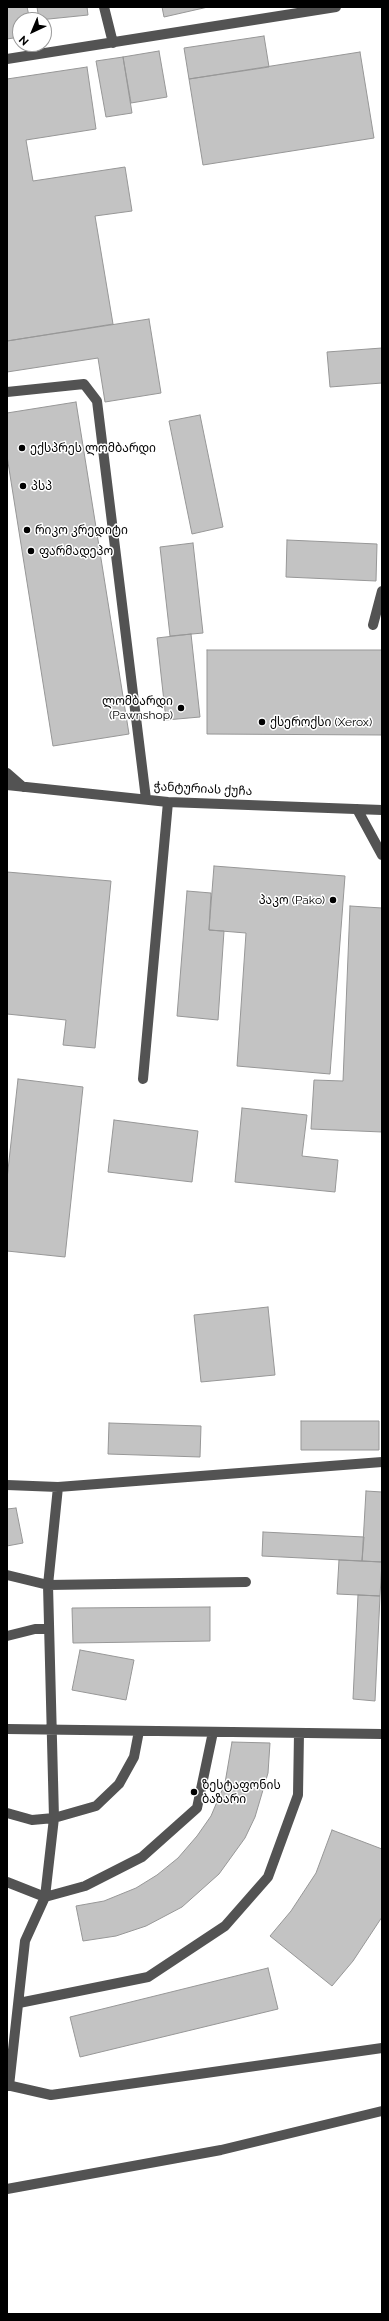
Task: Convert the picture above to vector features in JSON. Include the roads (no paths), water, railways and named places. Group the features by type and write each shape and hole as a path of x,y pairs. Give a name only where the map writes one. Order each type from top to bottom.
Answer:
{"street":[{"path":"104,7 113,43"},
{"path":"7,59 336,7"},
{"path":"7,392 84,384 97,401 146,799"},
{"path":"373,625 382,591"},
{"path":"7,773 22,787"},
{"name":"ჭანტურიას ქუჩა","path":"7,785 168,802 382,810"},
{"path":"144,1078 168,802"},
{"path":"357,809 382,855"},
{"path":"7,1485 58,1486 382,1462"},
{"path":"58,1486 48,1585 54,1818 45,1897 25,1941 19,2003 8,2085 51,2095 382,2048"},
{"path":"7,1575 48,1585 246,1582"},
{"path":"7,1636 35,1629 48,1630"},
{"path":"7,1729 382,1734"},
{"path":"7,1812 32,1820 54,1818 96,1806 119,1784 134,1757 139,1731"},
{"path":"7,1882 45,1897 85,1886 142,1857 197,1808 213,1732"},
{"path":"19,2003 148,1977 225,1926 268,1877 298,1795 299,1733"},
{"path":"7,2189 221,2150 382,2112"}],"place":[{"name":"ექსპრეს ლომბარდი","path":"22,448"},
{"name":"პსპ","path":"23,486"},
{"name":"რიკო კრედიტი","path":"27,530"},
{"name":"ფარმადეპო","path":"31,551"},
{"name":"ლომბარდი (Pawnshop)","path":"181,708"},
{"name":"ქსეროქსი (Xerox)","path":"262,722"},
{"name":"პაკო (Pako)","path":"333,900"},
{"name":"ზესტაფონის ბაზარი","path":"194,1792"}]}
